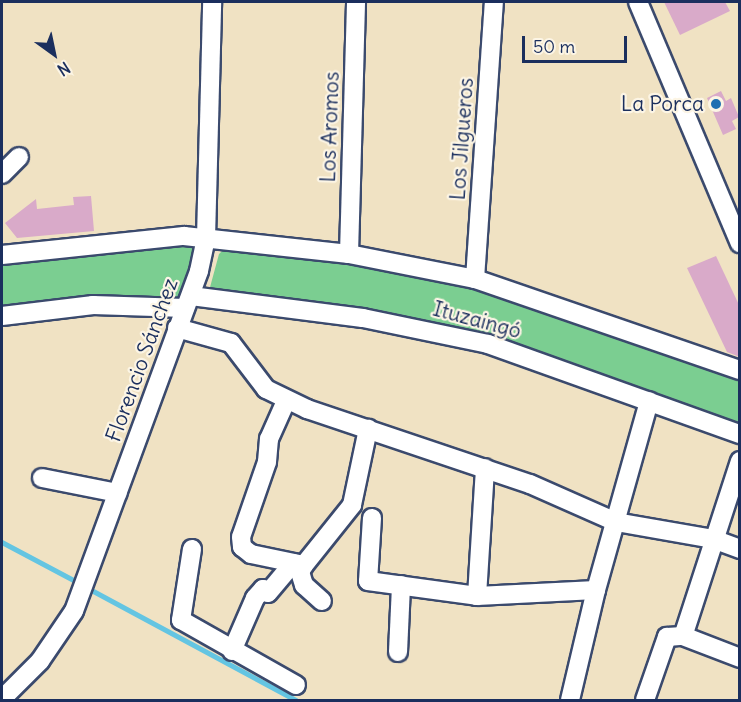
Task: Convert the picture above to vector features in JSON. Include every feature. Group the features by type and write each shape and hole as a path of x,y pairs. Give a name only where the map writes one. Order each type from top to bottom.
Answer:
{"street":[{"name":"Florencio Sánchez","path":"2,698 40,661 74,611 188,302 206,238 212,2"},
{"name":"Los Aromos","path":"349,254 356,2"},
{"name":"Los Jilgueros","path":"475,279 494,2"},
{"path":"638,2 740,243"},
{"path":"2,174 19,157"},
{"name":"Ituzaingó","path":"2,255 165,237 206,238 349,254 475,279 740,370"},
{"name":"Ituzaingó","path":"2,316 82,305 188,302 363,318 441,333 524,355 740,434"},
{"path":"177,328 231,343 260,383 286,401 485,468 616,522 713,539 740,549"},
{"path":"570,700 596,590 649,400"},
{"path":"286,401 269,440 267,462 241,542 250,554 298,564"},
{"path":"231,651 255,598 263,589 268,593 350,510 368,429"},
{"path":"683,636 740,461"},
{"path":"477,596 485,468"},
{"path":"42,478 118,493"},
{"path":"372,518 368,581 477,596 596,590"},
{"path":"192,549 180,618 231,651 296,685"},
{"path":"298,564 304,585 322,601"},
{"path":"398,652 401,585"},
{"path":"645,700 667,637 683,636 740,658"}],"green space":[{"path":"198,245 181,299 2,311 2,266"},
{"path":"225,248 365,266 480,289 739,378 739,428 571,366 209,291 219,254"}],"building":[{"path":"664,2 725,2 730,11 680,35"},
{"path":"721,91 726,101 731,98 739,117 732,121 736,129 723,135 707,98"},
{"path":"91,196 94,231 17,238 5,223 36,199 37,209 74,205 73,197"},
{"path":"716,256 740,307 740,357 727,352 687,268"}],"waterway":[{"path":"2,542 79,583"},
{"path":"86,587 296,700"}],"place":[{"name":"La Porca","path":"716,104"}]}
